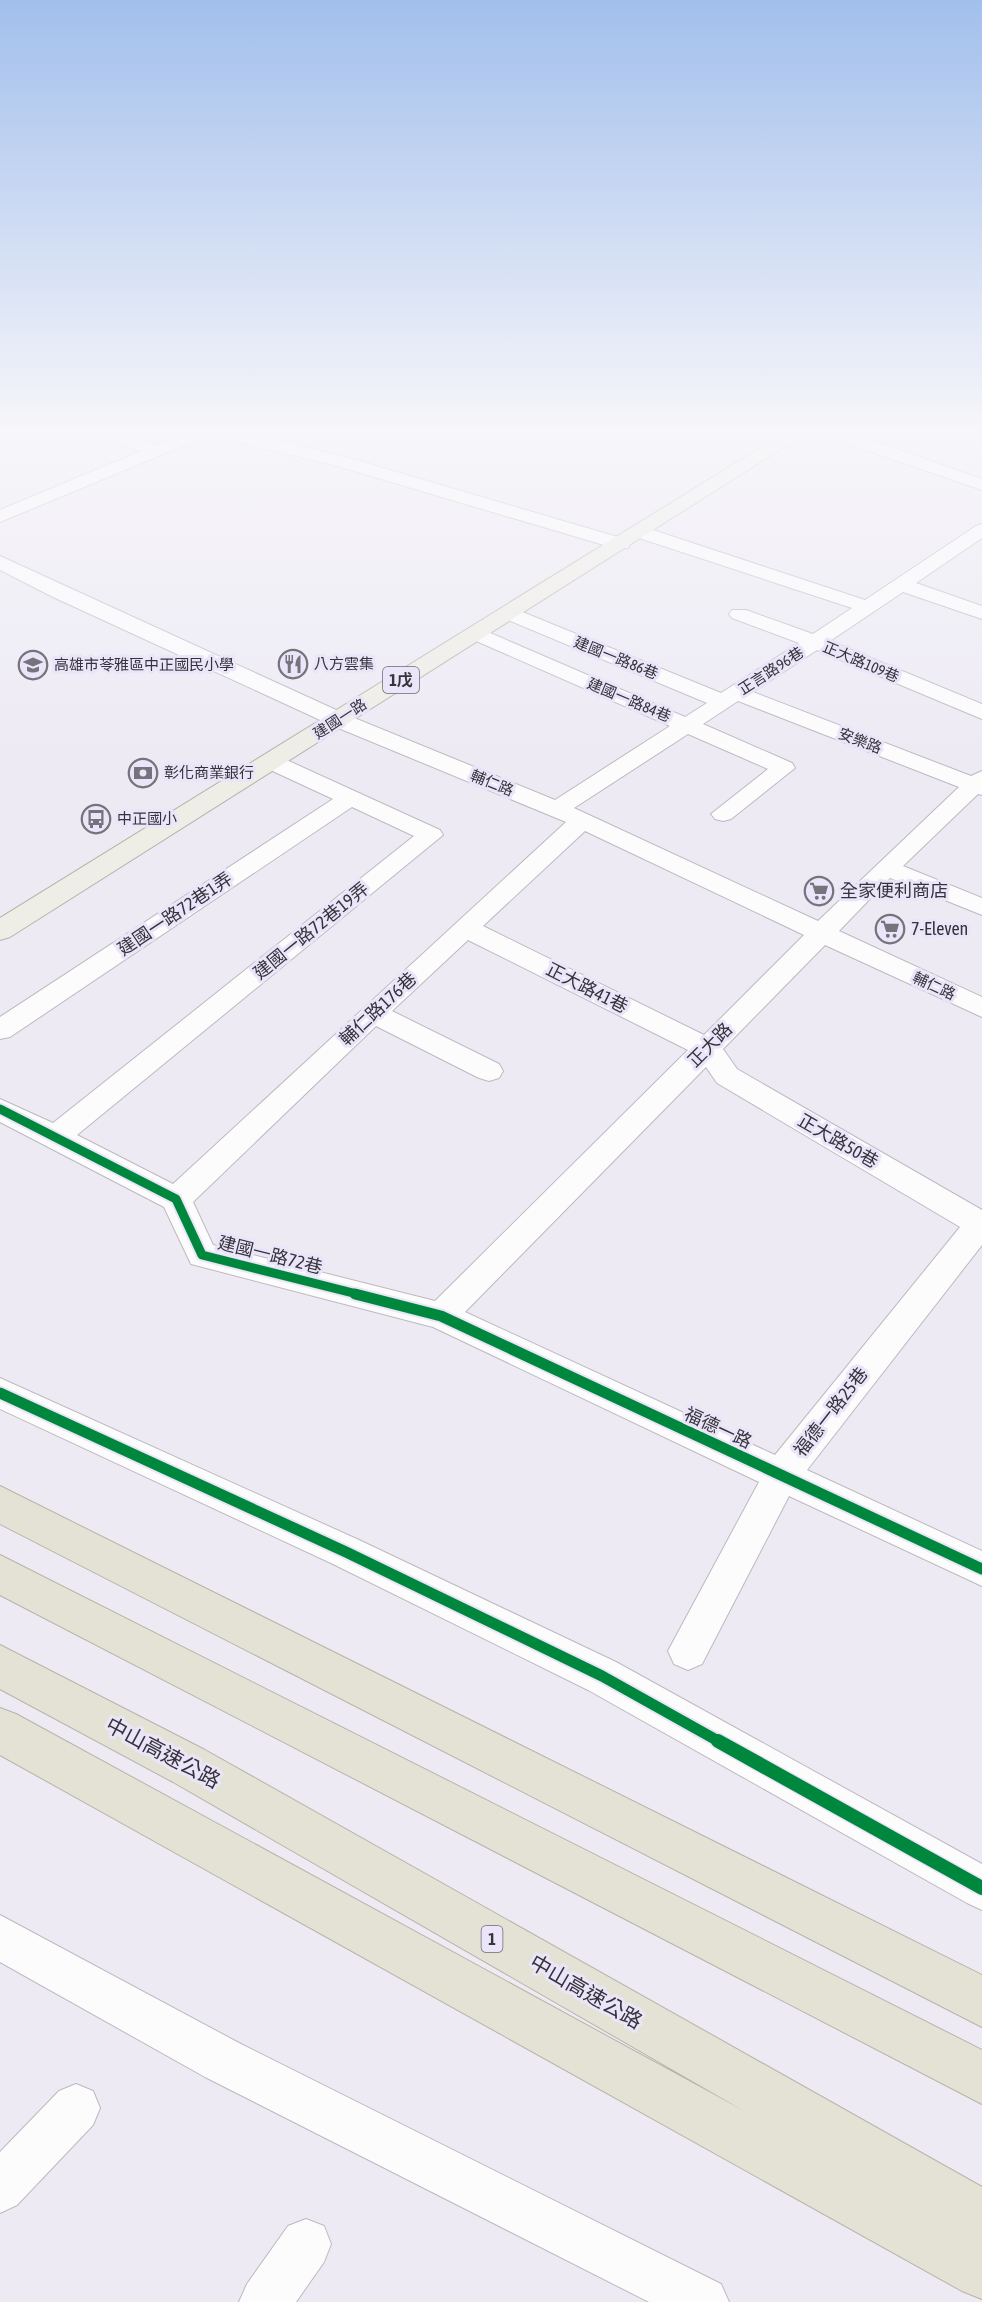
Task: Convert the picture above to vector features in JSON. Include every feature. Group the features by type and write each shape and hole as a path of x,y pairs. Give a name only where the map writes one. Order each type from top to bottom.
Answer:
{"highway":[{"path":"0,1504 982,2002"},
{"path":"0,1574 982,2078"},
{"name":"中山高速公路","path":"0,1666 189,1766 982,2217"},
{"path":"0,1730 982,2271"}],"main road":[{"name":"建國一路","path":"0,931 339,720 474,633 630,538"}],"street":[{"name":"正言路96巷","path":"557,809 868,608 971,537"},
{"path":"630,538 868,608"},
{"name":"輔仁路","path":"0,562 60,593 339,720 557,809 982,1008"},
{"path":"900,584 982,613"},
{"name":"建國一路86巷","path":"508,614 731,697"},
{"name":"正大路109巷","path":"739,614 815,642 982,712"},
{"name":"建國一路84巷","path":"474,633 784,768 723,814"},
{"name":"安樂路","path":"731,697 980,784"},
{"name":"建國一路72巷19弄","path":"55,1137 431,835 272,762"},
{"name":"正大路","path":"441,1316 886,868 980,784"},
{"name":"建國一路72巷1弄","path":"0,1030 350,798"},
{"name":"輔仁路176巷","path":"176,1199 373,1013 582,821"},
{"path":"886,868 982,907"},
{"name":"正大路41巷","path":"466,928 707,1048"},
{"path":"373,1013 489,1071"},
{"name":"正大路50巷","path":"707,1048 727,1076 981,1223"},
{"path":"0,1109 176,1199"},
{"name":"建國一路72巷","path":"176,1199 202,1255 441,1316"},
{"name":"福德一路25巷","path":"688,1651 782,1475 981,1223"},
{"name":"福德一路","path":"441,1316 982,1569"},
{"path":"0,1393 346,1552 602,1676 982,1888"},
{"path":"0,1937 222,2060 704,2302"},
{"path":"0,2188 76,2108"},
{"path":"265,2302 306,2244"}],"cycle path":[{"path":"0,1109 176,1199 202,1255 441,1316 982,1569"},
{"path":"0,1393 346,1552 602,1676 982,1888"}],"place":[{"name":"八方雲集","path":"293,664"},
{"name":"高雄市苓雅區中正國民小學","path":"33,665"},
{"name":"彰化商業銀行","path":"143,773"},
{"name":"中正國小","path":"96,819"},
{"name":"全家便利商店","path":"819,891"},
{"name":"7-Eleven","path":"890,929"}]}
